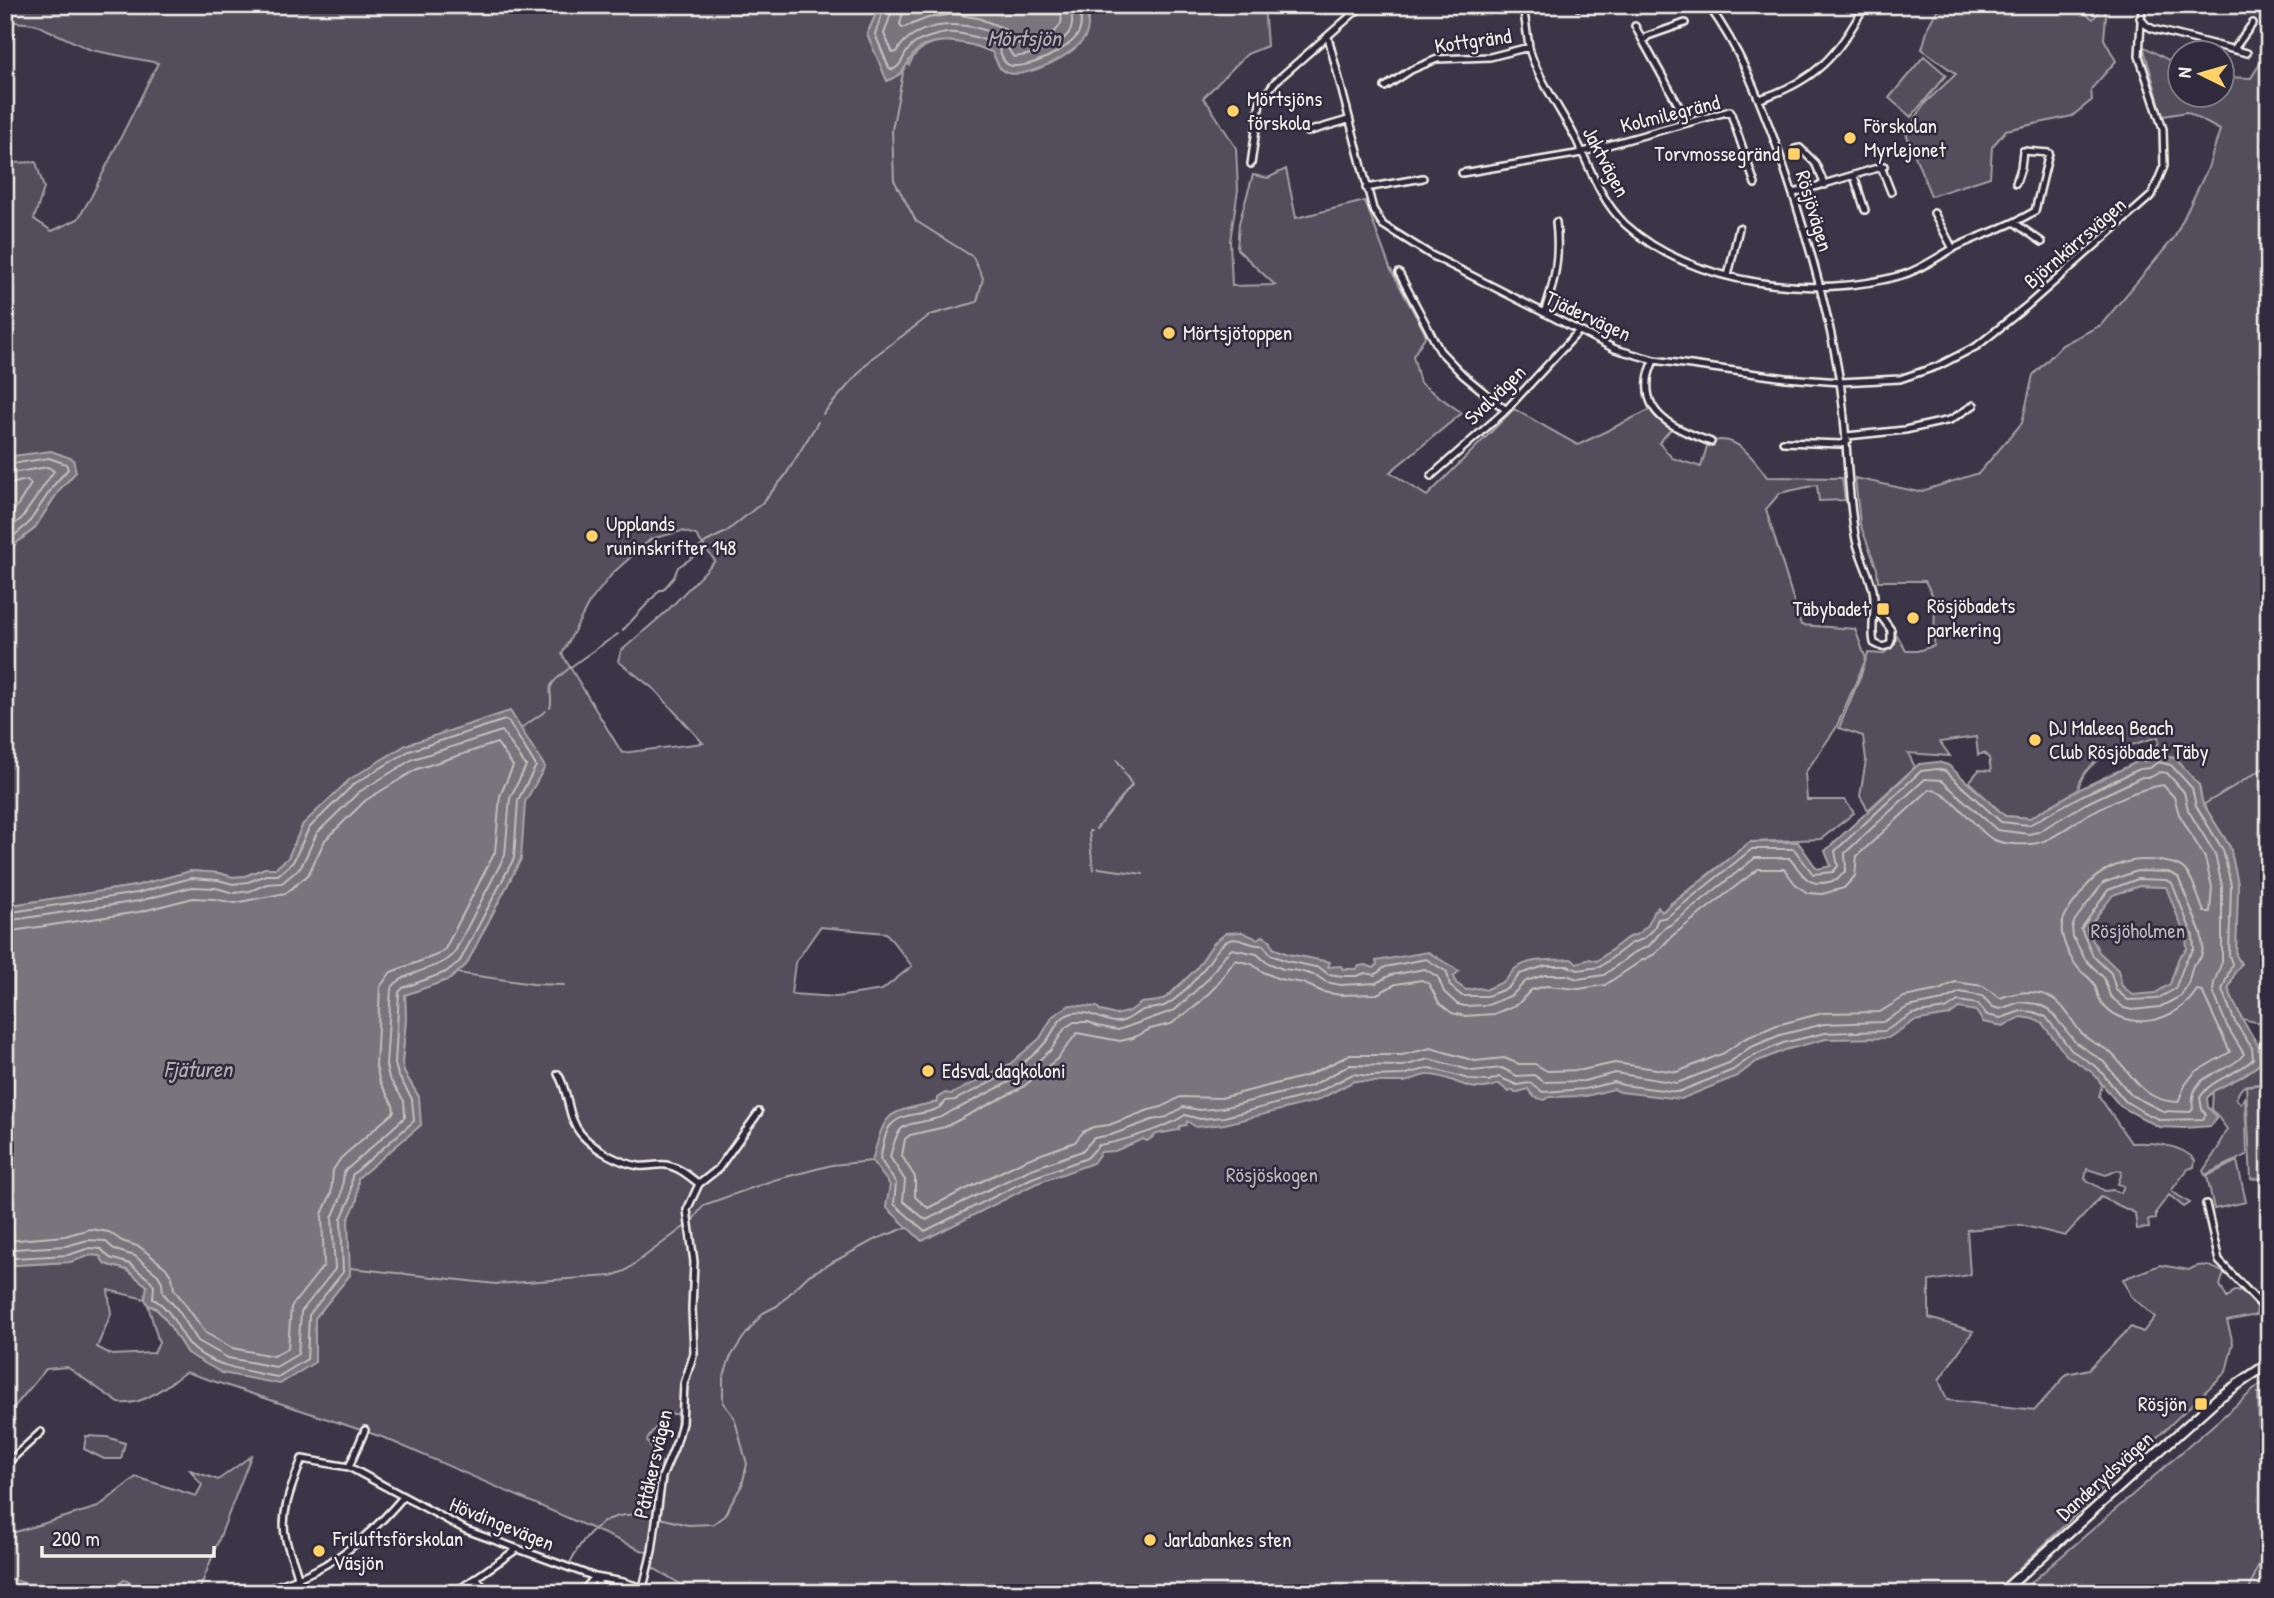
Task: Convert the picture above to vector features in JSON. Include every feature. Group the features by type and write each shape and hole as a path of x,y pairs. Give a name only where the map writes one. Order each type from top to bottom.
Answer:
{"main road":[{"name":"Danderydsvägen","path":"2001,1593 2218,1398 2269,1363"}],"street":[{"path":"1251,164 1260,103 1275,82 1363,5"},
{"name":"Jaktvägen","path":"1523,5 1529,47 1535,64 1603,197 1625,223 1679,261 1728,276 1820,287 1859,284 1904,275 2035,211 2049,153 2023,151 2021,168 2015,183"},
{"name":"Rösjövägen","path":"1708,5 1739,51 1760,99 1794,193 1820,287 1840,382 1857,543 1874,592 1874,643 1887,646 1891,641 1891,630 1875,608"},
{"path":"1760,99 1794,86 1817,71 1834,55 1865,5"},
{"name":"Björnkärrsvägen","path":"1840,382 1900,379 1938,366 1977,346 2028,305 2152,195 2164,166 2163,129 2139,56 2142,5"},
{"path":"2140,18 2146,25 2186,38"},
{"path":"1643,41 1648,36 1685,23"},
{"path":"2236,47 2253,23"},
{"path":"1635,26 1686,123"},
{"name":"Tjädervägen","path":"1328,37 1366,188 1373,209 1383,225 1431,255 1615,349 1654,360 1720,370 1840,382"},
{"name":"Kottgränd","path":"1385,87 1411,70 1437,59 1490,57 1529,47"},
{"path":"2236,51 2247,54"},
{"name":"Kolmilegränd","path":"1461,173 1582,152 1730,111 1755,184"},
{"path":"1307,132 1348,120"},
{"path":"1795,149 1800,148 1815,163 1825,185"},
{"path":"1794,193 1883,168 1891,192"},
{"path":"1854,176 1865,210"},
{"path":"1366,188 1423,178"},
{"path":"1934,213 1953,249"},
{"path":"1544,313 1555,280 1558,241 1556,222"},
{"path":"2015,223 2042,242"},
{"path":"1728,276 1739,228"},
{"path":"1399,273 1440,351 1463,375 1506,410"},
{"name":"Svalvägen","path":"1430,476 1506,410 1578,332"},
{"path":"1654,360 1647,381 1649,398 1661,418 1686,433 1711,442"},
{"path":"1783,442 1841,444 1847,439 1950,420 1973,405"},
{"path":"558,1074 565,1086 574,1124 597,1148 638,1166 667,1165 686,1172 699,1184"},
{"name":"Påtåkersvägen","path":"643,1588 652,1551 662,1477 682,1423 684,1384 694,1353 694,1262 686,1215 691,1196 699,1184 718,1169 759,1112"},
{"path":"2206,1204 2219,1261 2269,1313"},
{"path":"349,1467 365,1430"},
{"path":"5,1465 41,1432"},
{"name":"Hövdingevägen","path":"298,1580 285,1536 285,1518 302,1459 349,1467 466,1530 594,1577 643,1588 650,1593"},
{"path":"251,1593 298,1580 328,1565 352,1549 403,1497"},
{"path":"454,1593 516,1549"},
{"path":"476,1577 488,1593"},
{"path":"582,1593 594,1577 604,1593"},
{"path":"298,1580 299,1593"}],"green space":[{"path":"5,5 880,5 867,34 909,65 924,47 946,41 969,44 992,52 1000,68 1089,19 1086,5 1264,5 1267,46 1247,54 1203,98 1236,148 1238,190 1230,241 1232,286 1275,285 1237,249 1239,223 1253,175 1268,178 1286,169 1296,218 1365,201 1390,268 1426,335 1413,356 1420,383 1462,413 1390,472 1427,496 1514,409 1578,445 1651,409 1655,416 1671,429 1659,443 1672,458 1701,467 1708,443 1726,440 1749,454 1767,477 1842,478 1845,500 1819,501 1817,485 1780,493 1766,509 1801,625 1855,629 1866,659 1836,728 1805,773 1807,800 1845,800 1854,813 1821,839 1750,842 1670,904 1655,919 2122,892 2139,886 2166,887 2209,942 2100,1082 2102,1085 2099,1096 2131,1143 2174,1147 2195,1160 2194,1167 2188,1169 2171,1191 2190,1203 2184,1207 2169,1195 2156,1212 2156,1219 2148,1220 2149,1228 2137,1229 2135,1213 2101,1197 2065,1236 2021,1225 1967,1230 1970,1275 1929,1281 1929,1318 1973,1331 1939,1380 1947,1400 2035,1410 2067,1374 2089,1369 2131,1327 2143,1332 2155,1317 2131,1296 2123,1279 2160,1265 2189,1270 2202,1266 2215,1268 2224,1273 2220,1285 2227,1298 2235,1290 2242,1291 2257,1307 2256,1315 2227,1321 2233,1343 2226,1372 1993,1593 696,1593 650,1566 655,1556 382,1437 186,1372 146,1398 119,1403 67,1367 46,1369 5,1418 5,1270 15,1265 69,1262 91,1255 100,1256 105,1264 127,1270 147,1286 145,1299 108,1290 111,1314 97,1347 112,1355 154,1353 159,1343 148,1305 166,1319 187,1353 315,1362 315,1318 350,1275 340,1194 419,1097 404,1072 402,1063 405,994 448,979 525,802 303,824 288,858 276,868 265,868 245,876 233,877 191,871 135,886 5,906 5,552 34,529 60,489 76,472 13,456 5,460 5,172 13,163 36,162 44,188 34,219 52,231 78,219 158,63 91,50 35,24 5,21","holes":["682,531 696,535 715,561 667,611 621,651 618,661 655,690 703,743 622,753 562,654 589,603 613,573 651,539","820,927 886,933 912,966 882,990 837,997 791,994 795,963","2087,1169 2106,1175 2118,1170 2122,1172 2118,1184 2124,1186 2121,1193 2105,1191 2085,1179","666,1414 677,1414 673,1444 660,1473 662,1463 647,1441"]},
{"path":"1940,5 2073,5 2093,19 2103,6 2106,15 2104,39 2116,61 2091,89 2092,100 2072,116 2006,130 1992,147 1990,177 1931,196 1906,133 1926,102 1956,74 1922,49 1929,25"},
{"path":"2143,46 2166,59 2166,108 2236,108 2236,77 2251,78 2269,49 2269,1025 2242,1019 2228,989 2241,964 2236,956 2238,884 2230,847 2202,802 2199,785 2175,758 2154,755 2158,737 2122,748 2098,760 2082,778 2078,790 2030,818 2005,816 1969,782 1979,770 1991,771 1989,758 1984,753 1978,755 1976,737 1940,742 1950,756 1908,753 1915,767 1868,810 1860,796 1866,760 1863,736 1839,728 1868,653 1883,654 1895,644 1897,635 1906,651 1934,646 1935,600 1925,581 1878,581 1877,569 1860,524 1855,478 1919,492 1979,473 2022,423 2033,375 2062,345 2101,325 2174,238 2208,168 2220,130 2187,112 2163,116"},
{"path":"1924,56 1946,75 1911,117 1889,98"},
{"path":"2269,1044 2269,1178 2251,1179 2246,1086 2236,1099 2241,1104 2245,1096 2247,1155 2205,1175 2203,1171 2227,1129 2212,1109 2213,1091 2243,1076 2261,1063 2258,1045"},
{"path":"2237,1161 2246,1202 2214,1209 2207,1176"},
{"path":"2269,1379 2269,1593 2019,1593 2257,1387"},
{"path":"86,1436 107,1437 125,1443 121,1459 104,1459 84,1449"},
{"path":"251,1456 199,1591 151,1588 124,1580 114,1588 30,1593 37,1587 5,1577 5,1536 9,1534 98,1507 136,1477 196,1496 202,1485 190,1470 218,1480"}],"water":[{"name":"Mörtsjön","path":"880,5 1086,5 1088,26 1080,44 1062,58 1039,69 1017,74 1008,73 1000,67 992,52 962,43 940,42 920,48 901,73 887,81 867,34"},
{"path":"51,451 73,459 76,472 60,489 34,529 5,552 5,460 13,456"},
{"name":"Fjäturen","path":"510,711 545,767 525,802 521,859 466,965 450,979 405,995 402,1063 404,1072 419,1097 421,1125 358,1178 357,1201 348,1220 350,1275 315,1318 315,1362 280,1384 222,1373 187,1353 166,1320 155,1307 148,1305 145,1299 147,1286 127,1270 105,1264 100,1256 91,1255 70,1262 15,1265 5,1270 5,906 135,886 191,871 233,877 245,876 265,868 276,868 288,858 303,824 350,779 406,745"},
{"path":"2154,755 2175,758 2199,785 2202,802 2230,847 2238,884 2236,955 2241,964 2228,989 2258,1045 2261,1063 2243,1076 2213,1091 2207,1098 2208,1107 2217,1117 2211,1126 2159,1127 2120,1106 2093,1073 2066,1055 2042,1023 2021,1017 2003,1026 1983,1022 1976,1011 1959,1008 1949,1015 1914,1021 1888,1038 1826,1039 1785,1050 1756,1062 1737,1076 1681,1099 1614,1089 1586,1096 1549,1097 1545,1100 1534,1097 1528,1089 1515,1093 1499,1084 1470,1087 1429,1075 1403,1082 1354,1081 1316,1101 1225,1124 1196,1127 1187,1121 1179,1130 1157,1134 1147,1141 1143,1139 1115,1151 1101,1152 1093,1163 1035,1184 922,1241 886,1207 890,1185 872,1161 881,1132 890,1116 937,1102 937,1098 945,1093 952,1094 1010,1064 1040,1038 1053,1016 1070,1005 1097,1007 1101,1011 1116,1015 1130,1011 1141,1003 1167,997 1196,969 1213,944 1226,933 1242,932 1257,939 1263,936 1271,941 1273,948 1288,954 1330,962 1328,967 1341,966 1343,969 1357,969 1366,965 1374,968 1376,961 1428,952 1459,971 1454,976 1456,983 1466,990 1486,990 1503,982 1516,968 1529,962 1571,959 1577,963 1590,959 1597,961 1627,938 1638,934 1648,925 1658,907 1662,912 1750,842 1798,842 1817,869 1831,866 1825,851 1919,764 1938,762 1948,765 2005,816 2030,818 2078,790 2139,761 2148,761","holes":["2139,886 2166,887 2186,938 2187,949 2179,957 2170,984 2155,993 2133,995 2122,986 2118,970 2099,952 2087,929 2113,895"]}],"waterway":[{"path":"823,414 872,358 930,315 977,302 983,278 973,257 916,221 894,180 892,130 903,73"},
{"path":"623,630 660,590 663,590 674,577 678,567 695,556 706,542 726,532 763,502 785,476 818,422"},
{"path":"550,708 551,686 555,681 618,634"},
{"path":"521,728 546,711"},
{"path":"1117,760 1123,769"},
{"path":"2203,805 2269,765"},
{"path":"1096,829 1132,785 1124,772"},
{"path":"1091,831 1093,870"},
{"path":"1098,868 1143,874"},
{"path":"457,973 533,984 564,985"},
{"path":"692,1221 704,1205 774,1180 832,1165 872,1161"},
{"path":"351,1268 496,1284 611,1276 625,1271 684,1227"},
{"path":"660,1518 688,1525 713,1524 724,1516 742,1485 747,1464 734,1417 723,1403 723,1379 730,1358 763,1313 777,1306 809,1275 876,1239 908,1227"},
{"path":"2258,1393 2260,1458 2269,1484"},
{"path":"2248,1593 2262,1556 2269,1496"},
{"path":"570,1563 585,1539 603,1522 626,1515 654,1517"},
{"path":"592,1587 596,1593"}],"place":[{"name":"Mörtsjöns förskola","path":"1233,111"},
{"name":"Förskolan Myrlejonet","path":"1850,138"},
{"name":"Torvmossegränd","path":"1794,154"},
{"name":"Mörtsjötoppen","path":"1169,333"},
{"name":"Upplands runinskrifter 148","path":"592,536"},
{"name":"Täbybadet","path":"1883,609"},
{"name":"Rösjöbadets parkering","path":"1913,618"},
{"name":"DJ Maleeq Beach Club Rösjöbadet Täby","path":"2035,740"},
{"name":"Edsval dagkoloni","path":"928,1071"},
{"name":"Rösjön","path":"2201,1404"},
{"name":"Jarlabankes sten","path":"1150,1540"},
{"name":"Friluftsförskolan Väsjön","path":"319,1551"}],"park label":[{"name":"Rösjöholmen","path":"2138,931"},
{"name":"Rösjöskogen","path":"1272,1175"}]}
